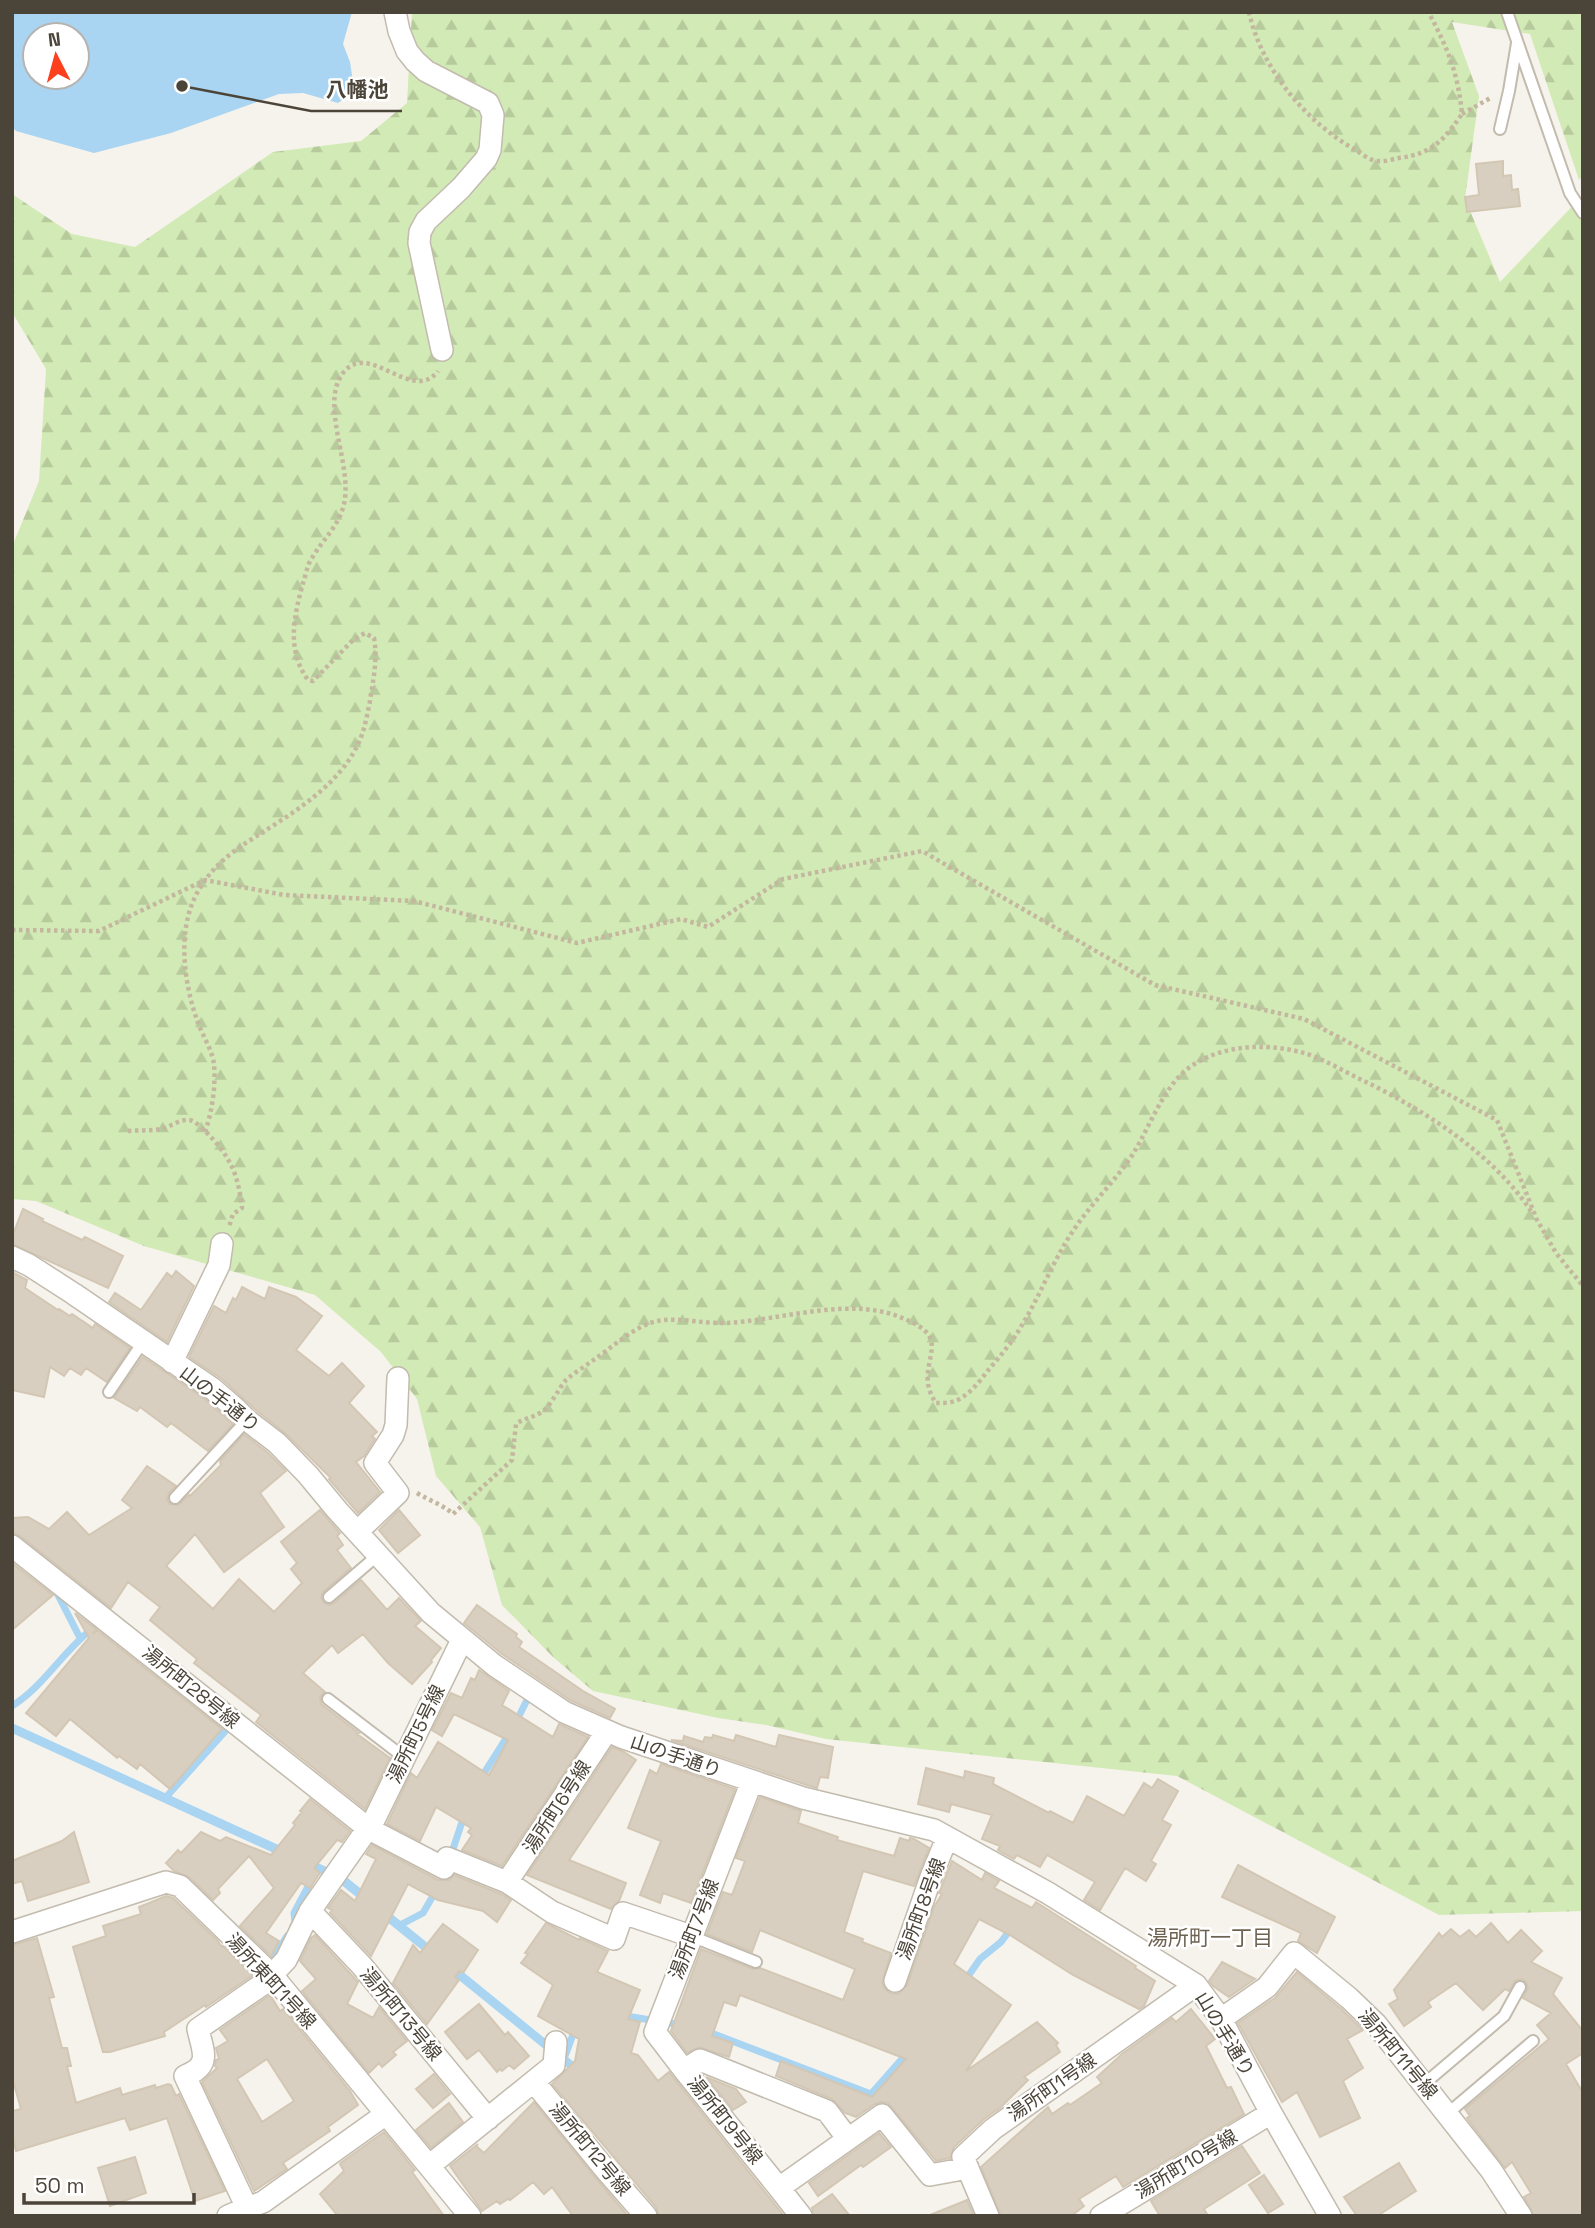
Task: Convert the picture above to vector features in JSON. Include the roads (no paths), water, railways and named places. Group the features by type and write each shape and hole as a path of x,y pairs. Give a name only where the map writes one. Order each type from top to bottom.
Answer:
{"street":[{"path":"395,12 407,51 415,61 426,71 488,103 493,115 490,150 486,159 461,188 426,221 419,232 419,243 442,350"},
{"path":"172,1362 219,1265 222,1244"},
{"name":"山の手通り","path":"12,1256 213,1390 277,1443 431,1613 494,1665 564,1712 607,1731 803,1798 934,1830 1048,1893 1196,1985 1221,2019 1270,2113 1330,2216"},
{"path":"357,1532 398,1493 375,1463 393,1435 396,1425 398,1378"},
{"name":"湯所町28号線","path":"12,1546 369,1829 444,1868 447,1858 507,1882"},
{"name":"湯所町5号線","path":"238,2212 186,2076 202,2066 204,2054 198,2029 263,1984 286,1960 310,1911 369,1829 457,1648 464,1641"},
{"name":"湯所町6号線","path":"507,1882 607,1731"},
{"name":"湯所町7号線","path":"684,2070 655,2032 752,1781"},
{"name":"湯所町8号線","path":"895,1981 930,1877 947,1838"},
{"name":"湯所東町1号線","path":"12,1932 166,1882 180,1886 271,1975 470,2216"},
{"path":"507,1882 552,1912 614,1940 623,1913 691,1936"},
{"name":"湯所町13号線","path":"310,1911 362,1966 488,2119"},
{"name":"湯所町11号線","path":"1221,2019 1267,1987 1294,1953 1376,2024 1490,2170 1521,2216"},
{"name":"湯所町1号線","path":"968,2168 963,2157 993,2129 1196,1985"},
{"path":"429,2166 554,2065 556,2042"},
{"name":"湯所町9号線","path":"801,2216 684,2070 700,2060 827,2111 848,2139"},
{"name":"湯所町12号線","path":"534,2081 646,2216"},
{"name":"湯所町10号線","path":"1101,2216 1270,2113"},
{"path":"238,2212 263,2202 386,2114"},
{"path":"779,2188 882,2115 930,2175 968,2168 988,2216"}],"lane":[{"path":"1507,12 1570,193 1583,214"},
{"path":"1500,129 1518,41"},
{"path":"109,1392 143,1342"},
{"path":"175,1499 247,1420"},
{"path":"329,1597 378,1555"},
{"path":"328,1699 405,1758"},
{"path":"691,1936 756,1962"},
{"path":"1424,2084 1504,2016 1520,1987"},
{"path":"1447,2114 1533,2041"}],"water":[{"path":"12,12 352,12 343,44 350,62 353,82 344,99 338,103 303,93 279,94 171,133 94,153 16,131 12,127"},
{"path":"12,1723 344,1875 623,2102 628,2117 339,1883 12,1733"}],"waterway":[{"path":"57,1593 80,1638"},
{"path":"12,1706 34,1689 93,1628"},
{"path":"481,1778 527,1700"},
{"path":"167,1796 230,1726"},
{"path":"451,1855 465,1813"},
{"path":"402,1924 423,1913 448,1870"},
{"path":"293,1926 294,1913 311,1881"},
{"path":"964,1982 980,1959 1001,1942 1013,1926"},
{"path":"269,1965 287,1936"},
{"path":"620,2015 681,2025"},
{"path":"565,2056 575,2029"},
{"path":"706,2031 871,2094 908,2052"}],"place":[{"name":"八幡池","path":"182,86"}],"district":[{"name":"湯所町一丁目","path":"1210,1937"}]}
